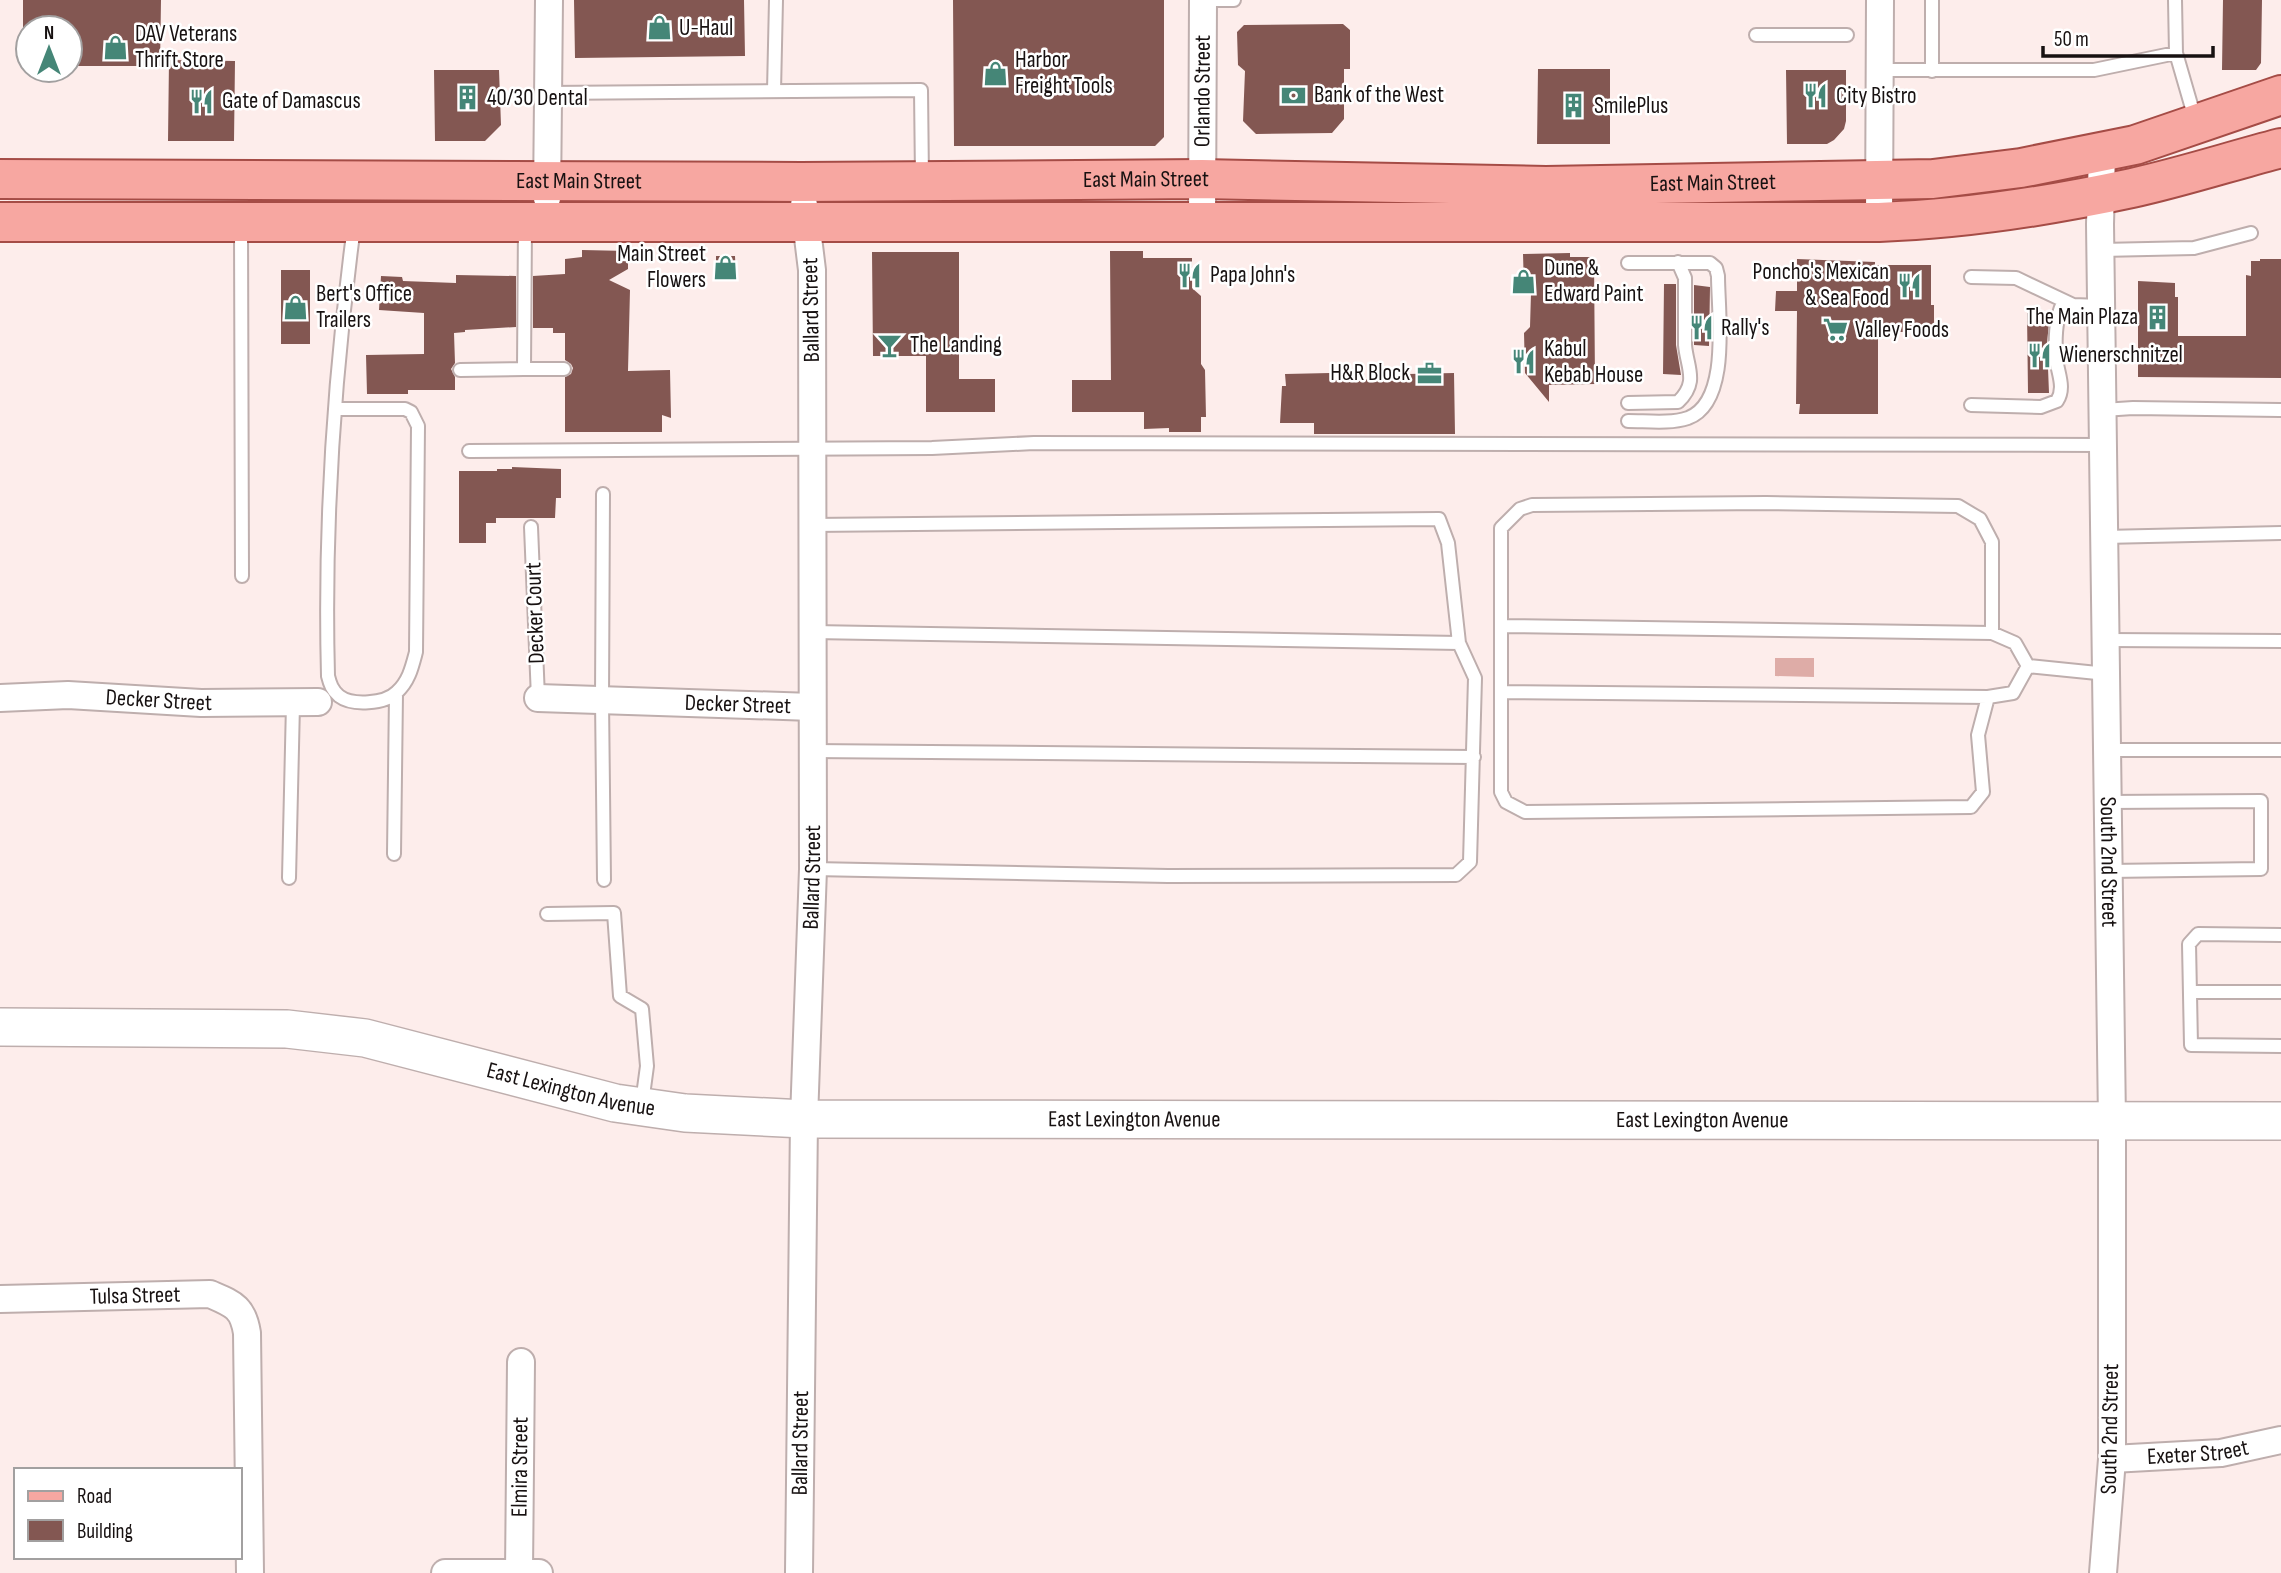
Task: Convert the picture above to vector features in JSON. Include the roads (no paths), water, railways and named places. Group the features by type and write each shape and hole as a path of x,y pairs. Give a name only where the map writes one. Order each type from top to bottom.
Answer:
{"main road":[{"name":"East Main Street","path":"0,179 801,182 1202,179 1546,186 1933,179 2021,168 2135,145 2281,94"},
{"name":"East Main Street","path":"0,222 1879,222 1939,220 2101,194 2281,148"},
{"path":"1624,185 1628,222"}],"street":[{"path":"535,224 547,180 550,0"},
{"name":"Orlando Street","path":"1202,222 1203,0"},
{"path":"1879,222 1880,0"},
{"name":"South 2nd Street","path":"2102,152 2101,306 2112,1122 2112,1459 2103,1573"},
{"name":"Ballard Street","path":"799,1573 804,1119 813,869 812,270 801,182"},
{"name":"Decker Street","path":"0,698 68,695 201,703 306,703"},
{"name":"Decker Street","path":"538,698 812,707"},
{"name":"East Lexington Avenue","path":"0,1027 287,1029 365,1038 615,1103 685,1113 804,1119 2281,1121"},
{"name":"Tulsa Street","path":"0,1299 210,1294 233,1304 244,1317 247,1333 250,1573"},
{"name":"Elmira Street","path":"521,1362 529,1573"},
{"name":"Exeter Street","path":"2112,1459 2221,1453 2281,1440"},
{"path":"445,1573 529,1573"}],"lane":[{"path":"774,91 775,0"},
{"path":"1203,0 1234,0"},
{"path":"1931,0 1932,71"},
{"path":"2175,0 2176,53 2196,124"},
{"path":"1756,35 1847,35"},
{"path":"1879,71 2094,70 2176,53"},
{"path":"548,93 921,90 922,181"},
{"path":"242,223 242,576"},
{"path":"335,409 405,409 411,412 418,426 416,652 410,675 396,694 374,702 340,697 332,689 328,676 326,592 335,409 354,223"},
{"path":"524,369 535,224"},
{"path":"2101,250 2194,248 2251,233"},
{"path":"1628,403 1678,402 1688,389 1690,369 1685,345 1685,278 1678,262"},
{"path":"1628,263 1710,263 1716,268 1718,276 1718,368 1716,383 1704,407 1690,417 1675,421 1628,421"},
{"path":"1971,277 2016,278 2073,306 2101,306"},
{"path":"1971,405 2041,407 2057,401 2062,387 2056,357 2058,312 2064,301"},
{"path":"460,370 564,369"},
{"path":"2103,410 2280,410"},
{"path":"469,451 932,448 1034,443 2104,444"},
{"path":"603,494 604,880"},
{"path":"1988,696 1978,736 1983,792 1971,807 1525,812 1506,802 1500,792 1500,528 1520,509 1532,505 1766,503 1958,506 1980,519 1992,542 1992,633"},
{"path":"812,525 1439,519 1448,543 1459,643 1475,678 1470,862 1457,875 1168,876 813,869"},
{"name":"Decker Court","path":"531,527 538,698"},
{"path":"2104,537 2281,533"},
{"path":"1500,626 1992,633 2015,643 2028,666"},
{"path":"813,632 1459,643"},
{"path":"2107,640 2281,641"},
{"path":"2028,666 2107,674"},
{"path":"1500,692 1988,696 2013,693 2028,666"},
{"path":"394,854 396,694"},
{"path":"289,878 306,703"},
{"path":"2107,750 2281,750"},
{"path":"812,751 1474,757"},
{"path":"2107,802 2261,801 2261,869 2108,872"},
{"path":"547,914 614,913 620,996 642,1009 647,1066 641,1107"},
{"path":"2281,935 2198,934 2189,944 2190,1045 2281,1046"},
{"path":"2190,992 2281,992"}],"place":[{"name":"U-Haul","path":"659,28"},
{"name":"DAV Veterans Thrift Store","path":"115,47"},
{"name":"Harbor Freight Tools","path":"995,73"},
{"name":"Bank of the West","path":"1294,95"},
{"name":"City Bistro","path":"1816,96"},
{"name":"40/30 Dental","path":"467,98"},
{"name":"Gate of Damascus","path":"202,101"},
{"name":"SmilePlus","path":"1574,106"},
{"name":"Main Street Flowers","path":"726,267"},
{"name":"Papa John's","path":"1190,275"},
{"name":"Dune & Edward Paint","path":"1524,281"},
{"name":"Poncho's Mexican & Sea Food","path":"1909,285"},
{"name":"Bert's Office Trailers","path":"296,307"},
{"name":"The Main Plaza","path":"2158,317"},
{"name":"Rally's","path":"1701,328"},
{"name":"Valley Foods","path":"1835,330"},
{"name":"The Landing","path":"890,345"},
{"name":"Wienerschnitzel","path":"2039,355"},
{"name":"Kabul Kebab House","path":"1524,362"},
{"name":"H&R Block","path":"1430,373"}]}
